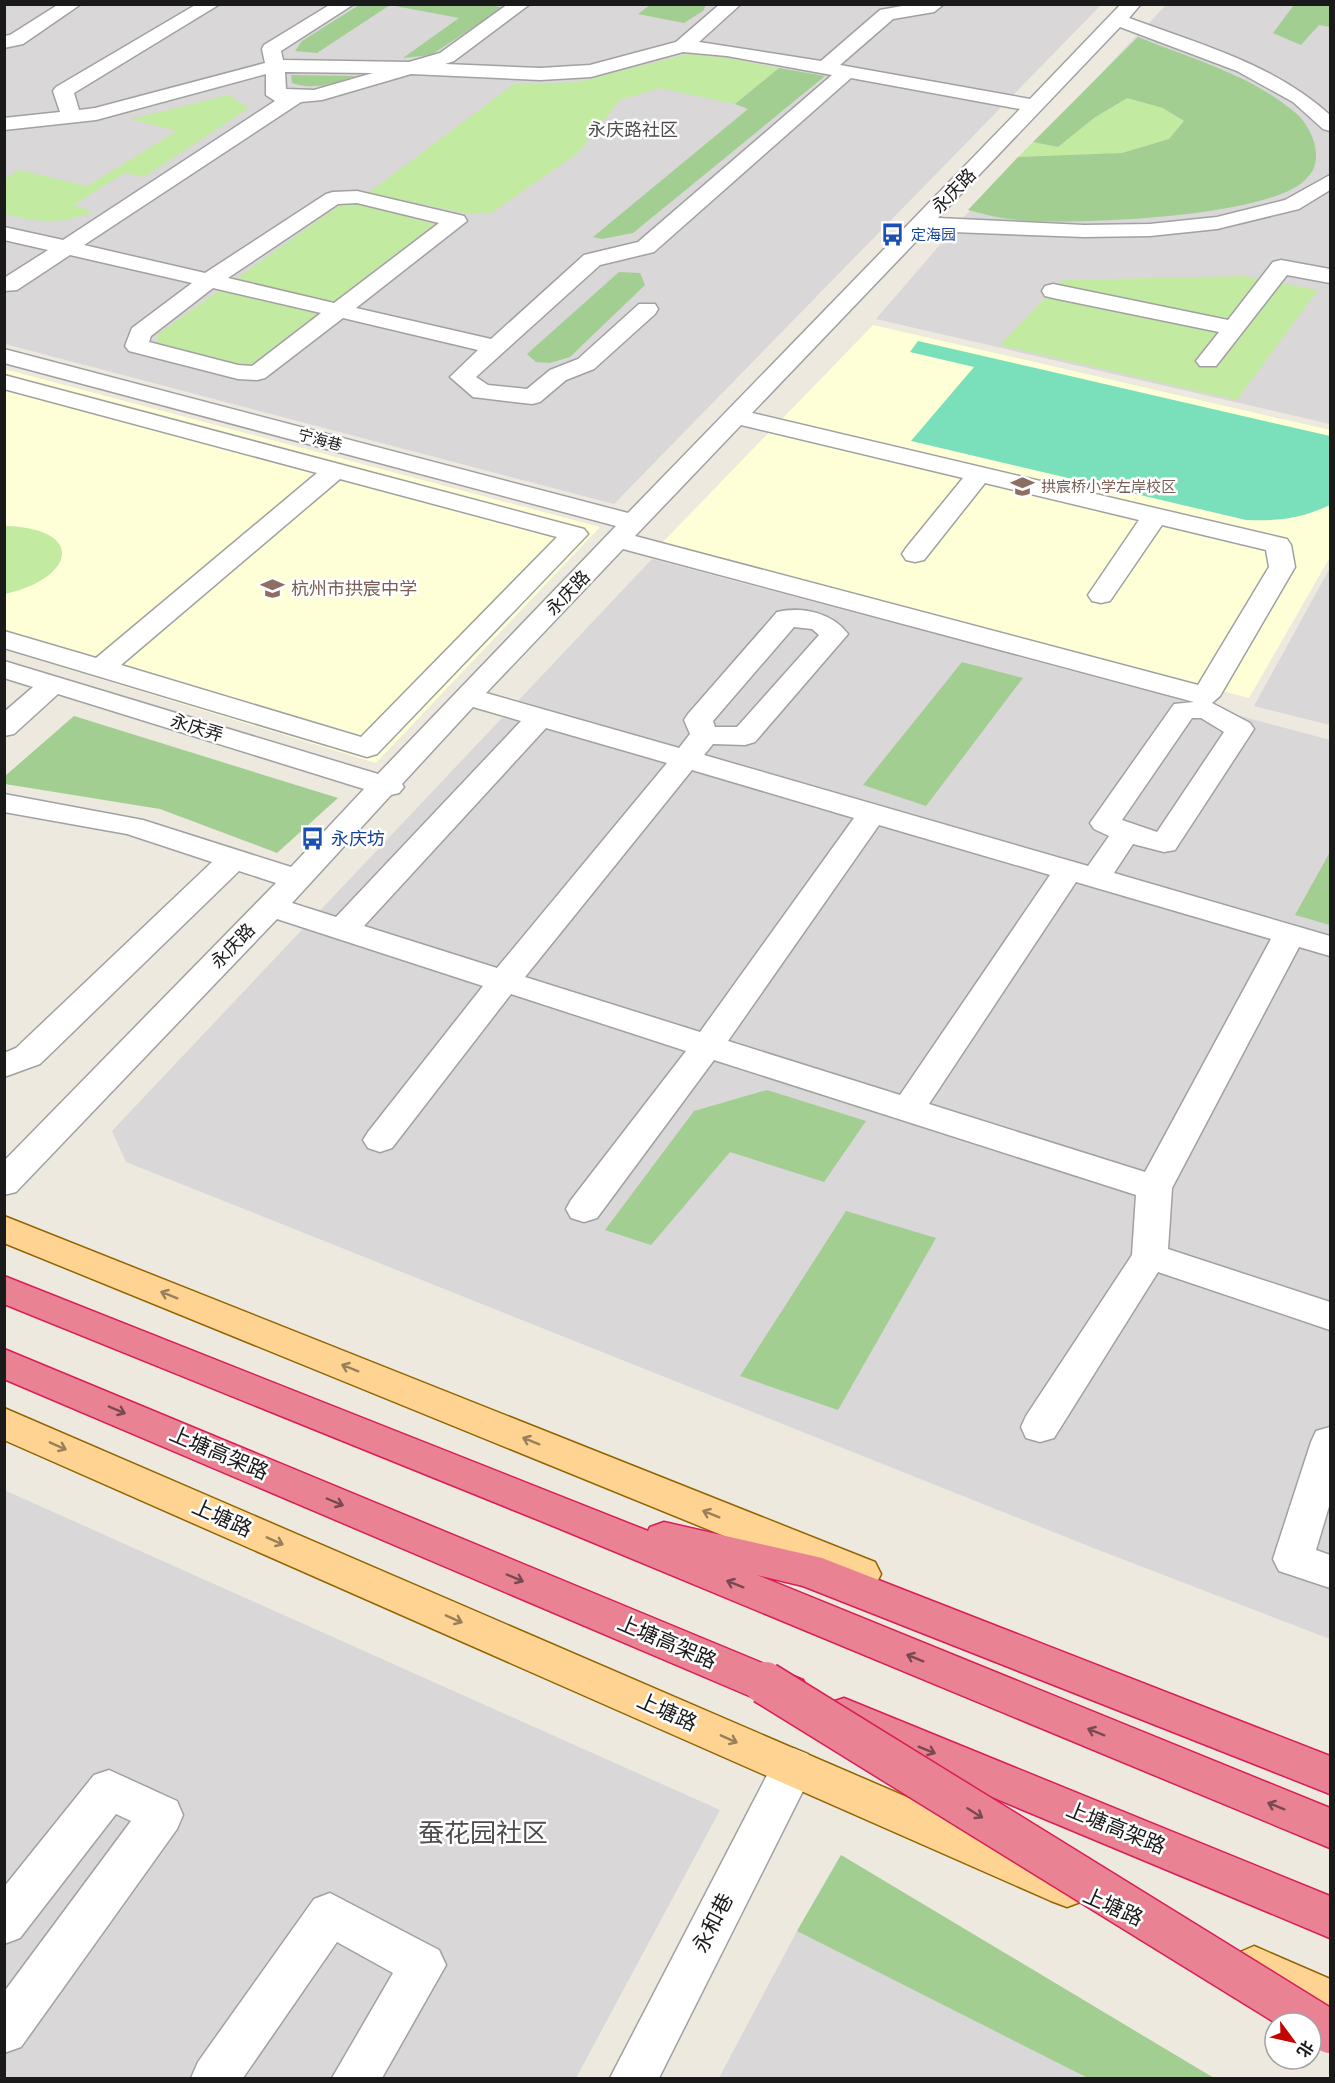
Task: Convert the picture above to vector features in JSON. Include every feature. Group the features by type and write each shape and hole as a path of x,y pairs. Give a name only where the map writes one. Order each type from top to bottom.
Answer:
{"highway":[{"path":"4,1289 572,1517 1330,1828"},
{"name":"上塘高架路","path":"4,1363 765,1683 1330,1917"},
{"path":"572,1517 808,1570 1330,1775"},
{"path":"765,1683 1330,2032"}],"main road":[{"path":"4,1229 1330,1763"},
{"name":"上塘路","path":"4,1423 1330,2001"}],"street":[{"path":"4,27 47,4"},
{"path":"4,42 16,40 72,4"},
{"path":"72,117 63,91 211,4"},
{"path":"345,4 271,48 275,66 276,95 315,96 447,57 521,4"},
{"path":"683,46 732,4"},
{"path":"825,68 886,10 927,8 935,4"},
{"path":"1125,13 1244,67 1300,98 1330,124"},
{"name":"永庆路","path":"4,1183 387,786 467,696 628,532 1125,13"},
{"path":"4,124 96,114 275,66 408,68 540,75 591,71 683,46 727,50 1035,106"},
{"path":"647,309 586,364 558,375 532,397 481,392 462,377 592,260 646,247 848,72"},
{"path":"9,285 296,96"},
{"path":"922,224 1084,231 1150,230 1217,223 1256,216 1292,205 1326,190"},
{"path":"357,197 456,221 257,373 238,372 137,346 140,333 210,280 333,198 357,197"},
{"path":"4,233 495,346"},
{"path":"1208,361 1281,267 1330,276"},
{"path":"1053,291 1234,328"},
{"name":"宁海巷","path":"4,356 1206,696 1282,567 1278,545 1155,516"},
{"path":"4,382 576,534 367,748 4,639"},
{"path":"736,417 1155,516 1101,595"},
{"path":"101,668 336,470"},
{"path":"915,554 979,474"},
{"path":"787,618 819,622 834,634 745,736 705,735 698,720 787,618"},
{"name":"永庆弄","path":"4,669 387,786"},
{"path":"4,728 53,684"},
{"path":"467,696 1330,946"},
{"path":"1184,710 1207,710 1240,729 1164,843 1126,833 1105,823 1184,710"},
{"path":"343,929 540,717"},
{"path":"380,1140 504,981 705,735"},
{"path":"4,802 132,826 296,879"},
{"path":"585,1209 707,1046 872,813"},
{"path":"908,1110 1082,874 1126,833"},
{"path":"4,1066 28,1056 232,859"},
{"path":"271,907 1154,1188"},
{"path":"1040,1426 1150,1256 1154,1188 1290,934"},
{"path":"1150,1256 1330,1316"},
{"path":"1330,1442 1293,1558 1330,1571"},
{"name":"永和巷","path":"634,2079 793,1767"},
{"path":"4,1923 109,1789 161,1815 4,2031"},
{"path":"215,2079 330,1914 423,1965 356,2079"}],"shaded area":[{"name":"定海园","path":"4,5 1101,5 614,504 5,344"},
{"path":"1166,5 1330,5 1330,424 876,319 963,218"},
{"name":"拱宸桥小学左岸校区","path":"873,325 1330,430 1330,557 1249,698 661,544"},
{"name":"杭州市拱宸中学","path":"4,369 600,527 376,763 5,650"},
{"path":"652,559 1330,740 1330,1639 1096,1549 126,1162 112,1131"},
{"path":"1330,568 1330,725 1254,706"},
{"path":"4,1490 720,1810 576,2078 5,2078"},
{"path":"841,1855 1209,2078 719,2078 797,1931"}],"green space":[{"path":"487,4 503,8 431,55 403,58 459,18 390,5 317,53 295,51 302,41 359,5"},
{"path":"650,5 706,5 703,11 684,23 638,14"},
{"path":"1294,5 1330,5 1330,27 1319,25 1301,45 1273,33"},
{"path":"1138,37 1241,78 1279,100 1297,114 1310,132 1316,149 1315,165 1309,176 1286,192 1256,202 1218,210 1176,215 1057,222 1015,220 968,210 1018,157 1122,153 1169,139 1184,121 1163,108 1127,98 1094,118 1058,147 1033,142"},
{"path":"687,54 727,58 779,68 735,104 659,88 620,100 578,153 491,213 469,214 368,193 514,84 578,82"},
{"path":"779,68 825,76 633,233 602,239 593,237 748,109 735,104"},
{"path":"291,75 356,76 324,85 309,86 292,83"},
{"path":"228,95 249,108 144,177 124,173 74,205 93,212 70,219 49,221 5,214 5,178 19,170 87,186 177,131 131,119"},
{"path":"1127,98 1163,108 1185,122 1169,139 1122,153 1018,157 1033,142 1058,147 1094,118"},
{"path":"356,203 435,224 249,366 158,343 158,334 337,207"},
{"path":"619,272 640,273 645,285 570,357 550,363 536,362 527,354"},
{"path":"1242,276 1318,290 1237,400 1000,345 1062,280"},
{"path":"918,341 1330,436 1330,505 1289,518 1246,520 911,441 974,367 910,352"},
{"path":"5,526 31,529 49,535 59,544 62,555 58,566 46,577 29,587 5,594"},
{"path":"962,662 1023,678 926,806 863,785"},
{"path":"74,716 338,798 277,853 160,809 5,784 5,776"},
{"path":"1330,852 1330,925 1295,915"},
{"path":"767,1090 866,1121 824,1182 730,1152 651,1245 605,1230 694,1111"},
{"path":"846,1211 936,1238 838,1410 740,1376"},
{"path":"841,1855 1214,2078 1088,2078 797,1931"}],"place":[{"name":"定海园","path":"893,235"},
{"name":"拱宸桥小学左岸校区","path":"1023,487"},
{"name":"杭州市拱宸中学","path":"273,589"},
{"name":"永庆坊","path":"313,839"}],"district":[{"name":"永庆路社区","path":"633,130"},
{"name":"蚕花园社区","path":"483,1833"}]}
